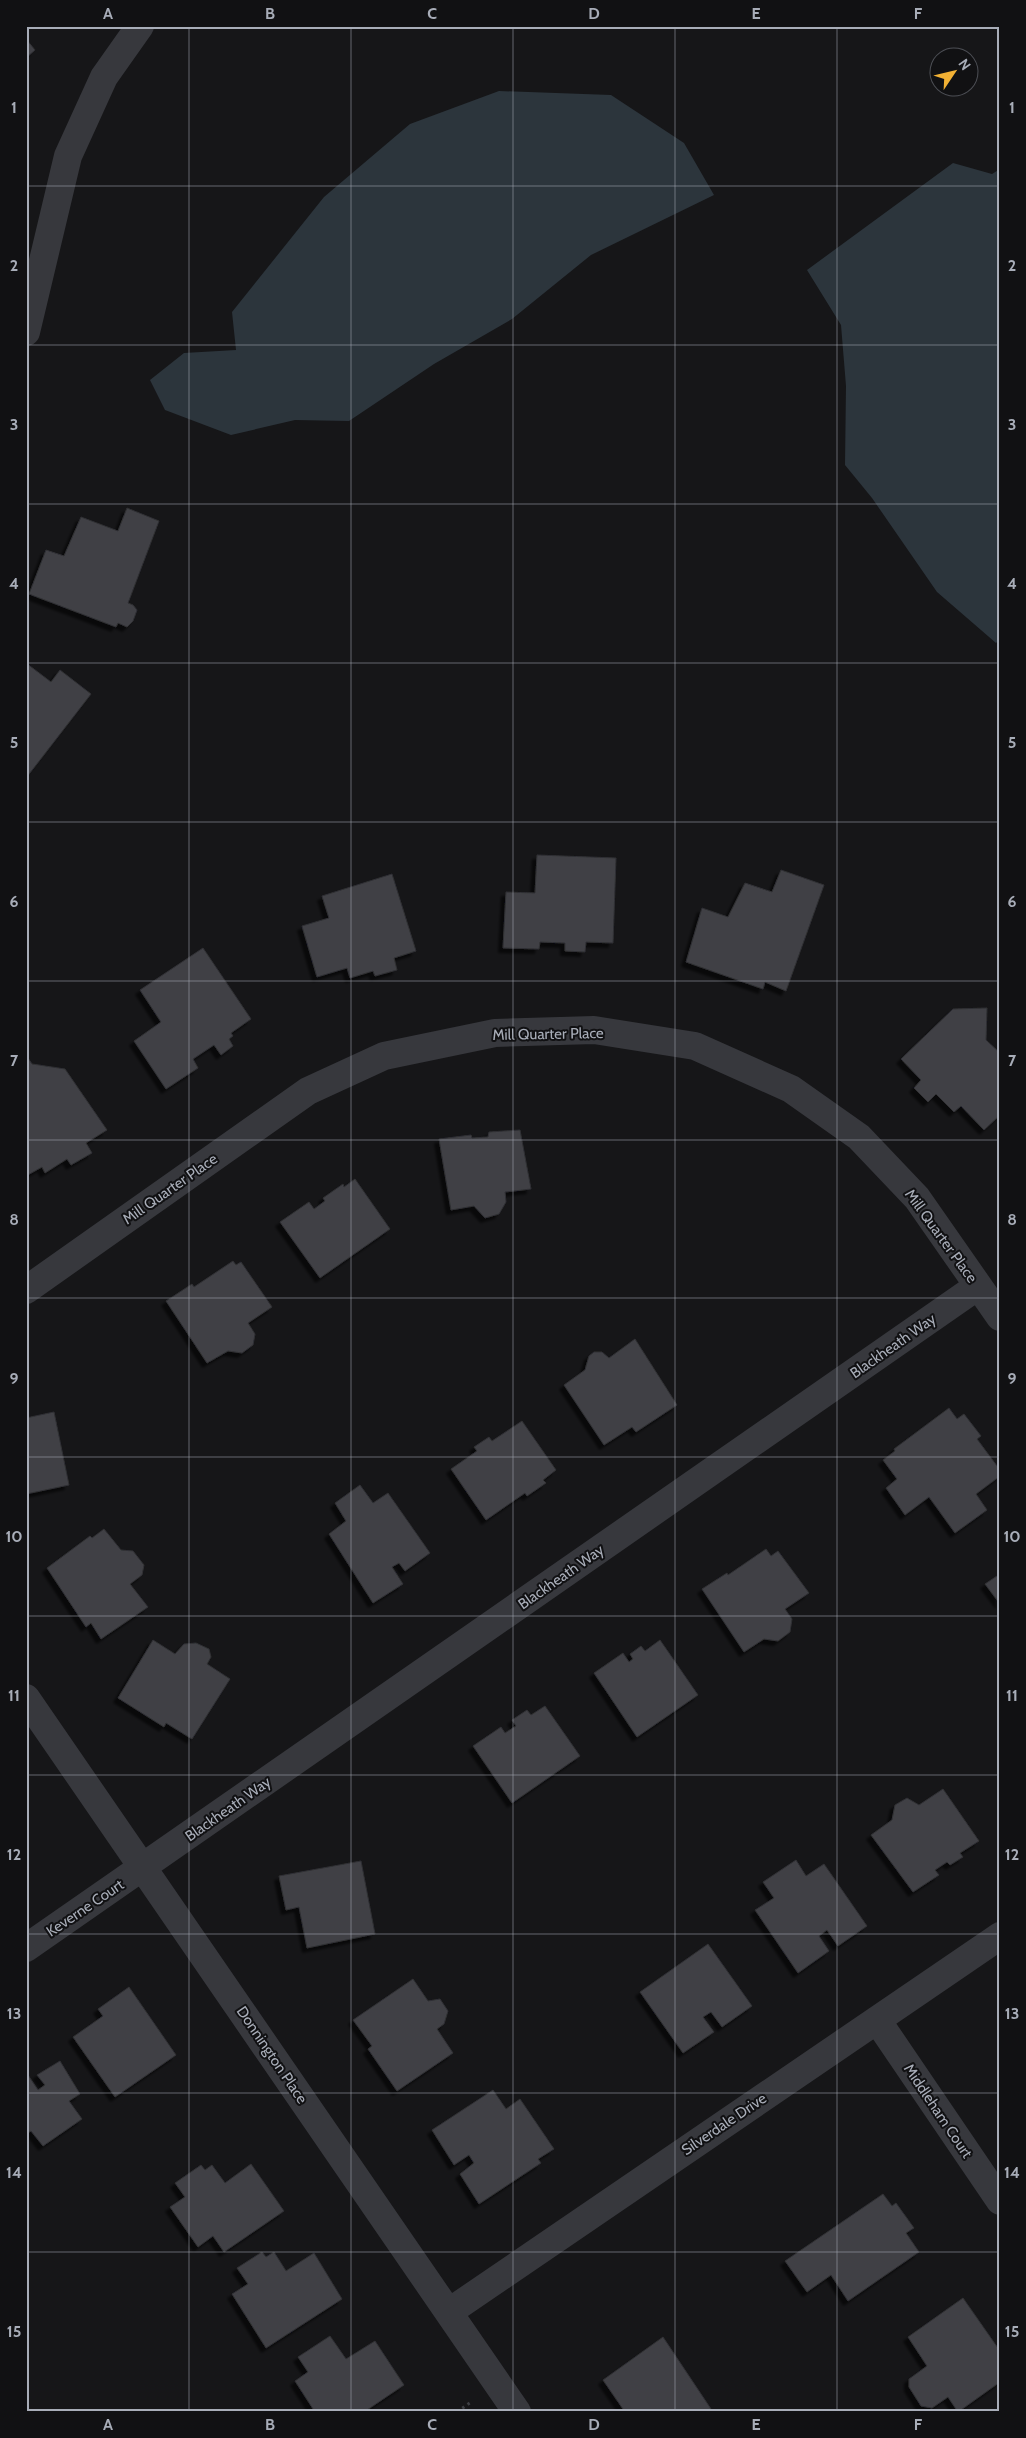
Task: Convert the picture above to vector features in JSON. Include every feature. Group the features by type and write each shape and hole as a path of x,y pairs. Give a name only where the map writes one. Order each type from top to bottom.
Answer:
{"street":[{"path":"26,332 68,156 104,77 136,27"},
{"name":"Mill Quarter Place","path":"26,1290 308,1091 384,1056 495,1033 594,1030 695,1046 791,1089 859,1137 917,1198 1000,1317"},
{"name":"Blackheath Way","path":"143,1868 978,1286"},
{"name":"Donnington Place","path":"26,1698 517,2412"},
{"name":"Keverne Court","path":"26,1948 143,1868"},
{"name":"Silverdale Drive","path":"448,2312 1000,1936"},
{"name":"Middleham Court","path":"877,2020 1000,2201"}],"shaded area":[{"path":"499,91 611,95 684,143 714,195 591,255 512,319 434,364 349,421 295,420 231,435 165,410 150,380 184,353 236,350 232,312 324,197 410,124"},
{"path":"953,163 992,174 1000,169 1000,639 996,643 937,592 872,498 845,465 846,386 841,325 807,270"}],"building":[{"path":"26,39 35,50 26,58"},
{"path":"127,508 159,521 128,603 137,610 133,621 127,627 118,623 116,627 29,594 46,550 64,556 81,517 118,531"},
{"path":"26,663 51,682 60,670 91,694 26,778"},
{"path":"537,855 616,858 613,943 586,942 585,952 565,951 565,943 540,942 539,949 503,948 506,892 535,893"},
{"path":"781,870 824,885 786,991 765,982 763,989 686,962 702,908 728,917 745,883 772,892"},
{"path":"392,874 416,951 394,958 397,970 375,976 373,971 350,978 347,968 317,977 302,926 329,918 322,896"},
{"path":"203,948 251,1019 231,1033 233,1036 229,1039 233,1046 221,1055 214,1045 193,1059 198,1068 166,1089 134,1041 161,1022 140,990"},
{"path":"987,1008 986,1040 1000,1053 1000,1115 984,1130 961,1106 954,1112 936,1094 928,1102 914,1088 921,1080 901,1059 953,1009"},
{"path":"26,1055 32,1064 65,1069 107,1130 86,1143 92,1153 71,1165 67,1159 45,1173 42,1167 26,1176"},
{"path":"520,1130 531,1189 505,1192 506,1202 499,1214 485,1218 474,1206 451,1210 439,1139 471,1135 472,1138 488,1137 489,1132"},
{"path":"355,1179 390,1229 320,1278 280,1222 309,1202 314,1209 325,1201 323,1198 343,1184 344,1187"},
{"path":"233,1261 236,1265 241,1262 272,1307 248,1323 255,1334 253,1345 242,1353 228,1351 207,1363 166,1301 192,1284 194,1287"},
{"path":"635,1339 677,1405 636,1432 632,1427 604,1445 564,1385 585,1370 589,1356 594,1352 602,1352 609,1358"},
{"path":"949,1408 957,1419 964,1414 981,1436 977,1439 1000,1470 1000,1476 976,1494 987,1510 955,1533 929,1497 905,1515 886,1488 897,1479 883,1460 895,1451 894,1449"},
{"path":"54,1412 69,1485 26,1494 26,1418"},
{"path":"522,1421 556,1470 543,1480 546,1483 527,1496 525,1493 486,1520 451,1469 477,1451 474,1447 489,1437 492,1441"},
{"path":"360,1485 373,1503 388,1493 430,1553 405,1571 399,1563 392,1567 403,1584 373,1603 329,1534 346,1521 335,1503"},
{"path":"104,1529 121,1550 133,1551 144,1565 142,1575 130,1584 148,1607 101,1639 91,1623 86,1627 47,1568 90,1536 92,1538"},
{"path":"766,1549 771,1556 778,1551 809,1593 785,1609 792,1619 790,1632 778,1641 764,1639 744,1652 702,1589 727,1573 728,1575"},
{"path":"1000,1574 1000,1604 985,1584"},
{"path":"153,1640 175,1654 184,1644 196,1643 209,1649 211,1657 207,1664 230,1679 192,1739 166,1723 164,1727 118,1698"},
{"path":"660,1640 698,1695 637,1737 594,1673 623,1653 629,1662 633,1659 630,1654 641,1646 645,1651"},
{"path":"545,1706 580,1756 512,1803 473,1746 501,1727 505,1733 516,1726 512,1720 527,1710 531,1715"},
{"path":"943,1789 979,1841 960,1853 963,1857 950,1865 947,1862 935,1870 939,1875 913,1892 871,1835 892,1820 895,1805 907,1798 919,1805"},
{"path":"796,1860 806,1876 824,1864 867,1926 838,1946 827,1930 819,1936 829,1951 798,1973 755,1910 774,1898 763,1882"},
{"path":"361,1861 375,1934 307,1948 299,1907 286,1910 279,1876"},
{"path":"708,1944 752,2006 722,2027 711,2012 703,2017 714,2032 683,2053 640,1992"},
{"path":"413,1979 428,2001 440,1999 448,2011 444,2024 437,2029 453,2053 397,2091 368,2049 372,2046 353,2020"},
{"path":"129,1987 176,2055 115,2097 73,2037 103,2016 98,2009"},
{"path":"60,2061 80,2094 69,2101 82,2119 43,2146 31,2131 26,2134 26,2072 38,2090 45,2085 37,2075"},
{"path":"493,2090 506,2109 520,2099 554,2149 538,2159 541,2163 479,2204 460,2174 474,2163 469,2155 454,2165 432,2130"},
{"path":"251,2164 284,2211 224,2252 213,2236 198,2247 170,2207 185,2197 175,2183 201,2165 205,2170 212,2165 225,2183"},
{"path":"883,2194 892,2206 896,2203 914,2228 906,2233 919,2252 848,2301 831,2275 807,2292 785,2261"},
{"path":"262,2252 266,2257 274,2252 286,2271 314,2253 342,2299 266,2348 232,2294 248,2284 237,2268"},
{"path":"963,2298 1000,2351 1000,2382 958,2412 948,2397 932,2408 921,2406 909,2387 909,2379 927,2366 908,2337"},
{"path":"330,2336 346,2359 375,2341 404,2385 364,2412 315,2412 295,2381 308,2372 298,2357"},
{"path":"663,2337 711,2409 707,2412 625,2412 603,2380"}]}
